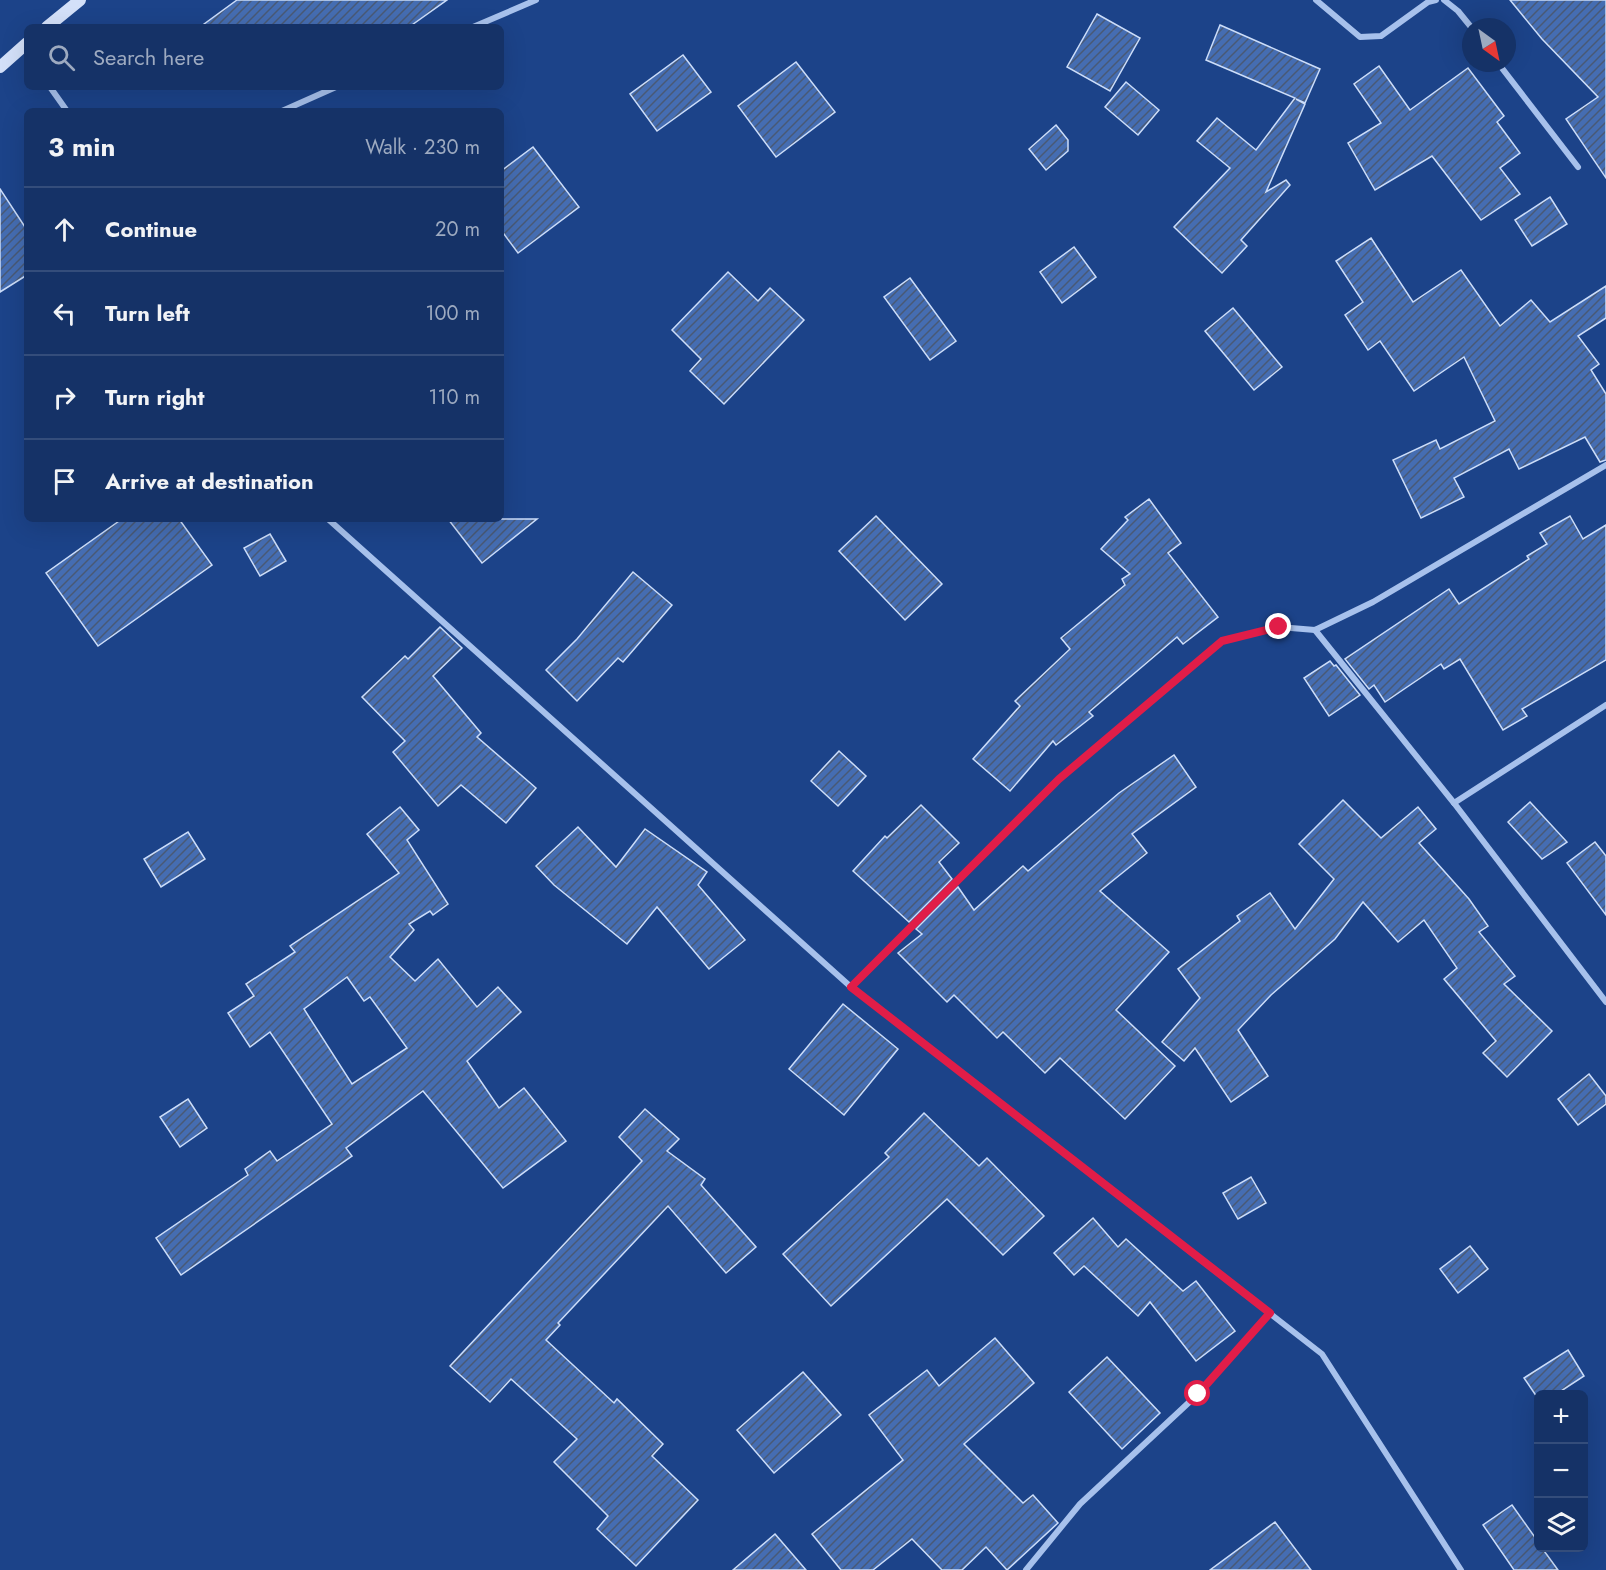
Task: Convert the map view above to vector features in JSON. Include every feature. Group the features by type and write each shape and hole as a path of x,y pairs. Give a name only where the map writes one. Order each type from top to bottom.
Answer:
{"street":[{"path":"51,24 80,0"},
{"path":"481,24 536,0"},
{"path":"1316,0 1360,37 1381,36 1428,2 1436,0"},
{"path":"1444,0 1464,18"},
{"path":"0,67 24,49"},
{"path":"1505,72 1578,167"},
{"path":"52,90 65,108"},
{"path":"289,108 329,90"},
{"path":"851,987 1059,779 1222,641 1279,627 1315,630 1373,602 1606,465"},
{"path":"331,522 851,987 1322,1354 1461,1570"},
{"path":"1315,630 1454,802 1606,1002"},
{"path":"1454,802 1606,705"},
{"path":"1026,1570 1080,1504 1198,1394 1270,1313"}],"building":[{"path":"237,0 447,0 413,24 204,24"},
{"path":"1510,0 1606,0 1606,178 1566,119 1598,97 1542,39"},
{"path":"1097,14 1140,38 1110,91 1067,67"},
{"path":"1220,25 1320,69 1305,103 1296,99 1305,104 1266,192 1286,180 1290,185 1241,240 1247,246 1222,273 1174,227 1230,168 1197,141 1217,118 1256,150 1295,98 1206,60"},
{"path":"683,55 711,92 657,131 630,94"},
{"path":"796,62 835,112 776,157 738,106"},
{"path":"1379,66 1410,110 1462,72 1471,72 1504,116 1497,122 1520,153 1500,168 1520,194 1481,220 1432,156 1375,190 1348,143 1381,123 1354,84"},
{"path":"1126,82 1159,110 1138,135 1105,107"},
{"path":"1056,125 1068,140 1068,151 1046,170 1029,149"},
{"path":"533,147 579,207 518,253 504,234 504,169"},
{"path":"0,189 24,225 24,277 0,292"},
{"path":"1550,197 1567,224 1532,246 1515,220"},
{"path":"1371,238 1413,302 1461,270 1500,326 1531,300 1550,322 1606,286 1606,318 1578,336 1599,364 1591,370 1606,394 1606,460 1600,462 1585,437 1519,469 1509,449 1454,478 1464,497 1421,518 1393,460 1436,440 1440,449 1495,421 1464,357 1414,391 1380,341 1368,350 1345,315 1363,302 1336,261"},
{"path":"1074,247 1096,277 1062,303 1040,272"},
{"path":"728,272 758,301 770,288 804,320 724,404 690,371 701,359 672,330"},
{"path":"910,278 956,341 930,360 884,297"},
{"path":"1233,308 1282,367 1254,390 1205,331"},
{"path":"1149,499 1181,543 1168,553 1218,617 1183,644 1177,637 1089,712 1093,716 1056,745 1053,741 1010,791 973,759 1020,706 1015,701 1070,649 1061,638 1125,585 1122,579 1130,574 1101,549 1128,520 1125,517"},
{"path":"876,516 942,584 905,620 839,551"},
{"path":"1570,516 1583,539 1606,525 1606,660 1522,709 1527,716 1503,730 1460,659 1444,669 1441,664 1385,702 1374,685 1369,689 1345,659 1449,589 1459,604 1529,559 1527,556 1547,544 1540,533"},
{"path":"504,519 537,519 482,563 450,522 504,522"},
{"path":"118,522 181,522 212,565 98,646 46,573"},
{"path":"270,534 286,561 260,576 244,548"},
{"path":"633,572 672,605 623,662 618,658 577,701 546,670 577,639"},
{"path":"440,627 462,648 433,676 481,733 477,737 536,788 506,823 461,785 438,806 393,752 405,741 362,697 405,656 408,659"},
{"path":"1330,661 1334,666 1336,665 1360,695 1329,716 1304,678"},
{"path":"839,751 866,776 838,806 811,781"},
{"path":"1174,755 1196,787 1132,834 1147,853 1100,891 1169,952 1116,1010 1175,1066 1125,1119 1060,1058 1045,1073 1003,1032 997,1038 954,995 947,1002 898,953 922,934 916,929 958,887 974,910 1023,866 1028,871 1119,793"},
{"path":"1343,800 1381,838 1418,807 1436,829 1419,843 1469,899 1488,926 1479,932 1515,976 1504,984 1552,1031 1507,1077 1483,1053 1496,1041 1444,979 1457,968 1424,920 1398,942 1363,902 1335,939 1271,995 1238,1030 1268,1076 1231,1102 1195,1048 1184,1061 1162,1042 1200,998 1178,969 1240,921 1237,916 1270,893 1295,929 1334,879 1299,844"},
{"path":"1530,802 1567,842 1542,859 1508,822"},
{"path":"921,805 959,843 939,862 952,879 909,922 853,871 885,836 887,838"},
{"path":"400,807 419,830 407,840 448,904 433,915 430,911 409,924 414,930 390,957 415,981 438,959 477,1007 498,987 521,1012 467,1061 499,1108 524,1088 566,1141 503,1188 423,1091 346,1148 352,1156 181,1275 156,1238 248,1175 245,1169 270,1151 277,1161 332,1124 270,1032 250,1047 228,1013 254,996 246,984 295,952 290,946 399,873 367,834","holes":["347,977 364,1001 370,997 407,1048 352,1084 304,1009"]},
{"path":"578,827 616,867 645,829 707,872 698,885 745,940 709,969 657,907 627,944 554,885 536,866"},
{"path":"188,832 205,859 161,887 144,859"},
{"path":"1595,842 1606,856 1606,915 1567,863"},
{"path":"843,1004 898,1049 844,1115 789,1069"},
{"path":"1589,1074 1606,1096 1606,1104 1578,1125 1558,1099"},
{"path":"188,1099 207,1128 180,1147 160,1117"},
{"path":"645,1109 679,1139 667,1151 705,1179 701,1185 756,1247 726,1273 668,1206 558,1323 560,1325 546,1340 614,1403 617,1399 663,1444 652,1456 698,1500 636,1566 597,1529 608,1516 554,1462 577,1439 511,1379 490,1402 450,1366 642,1161 619,1137"},
{"path":"924,1113 979,1166 987,1158 1044,1216 1003,1255 947,1199 831,1306 783,1254 889,1157 885,1153"},
{"path":"1251,1177 1266,1203 1238,1219 1223,1193"},
{"path":"1093,1218 1118,1247 1126,1239 1183,1291 1196,1281 1235,1331 1196,1361 1150,1302 1138,1316 1084,1266 1074,1275 1054,1253"},
{"path":"1470,1246 1488,1269 1458,1293 1440,1269"},
{"path":"995,1338 1034,1383 964,1444 1023,1503 1033,1495 1058,1523 1007,1570 986,1547 962,1570 942,1570 912,1539 873,1570 841,1570 812,1534 903,1460 869,1415 927,1370 939,1386"},
{"path":"1568,1350 1584,1376 1563,1390 1534,1390 1534,1393 1524,1378"},
{"path":"1107,1357 1160,1413 1122,1449 1069,1392"},
{"path":"803,1372 841,1415 774,1473 737,1430"},
{"path":"1512,1505 1534,1536 1534,1552 1545,1552 1558,1570 1514,1570 1483,1525"},
{"path":"1275,1522 1311,1570 1210,1570"},
{"path":"775,1534 806,1570 733,1570"}],"route":[{"path":"1198,1394 1270,1313 851,987 1059,779 1222,641 1279,627"}]}
